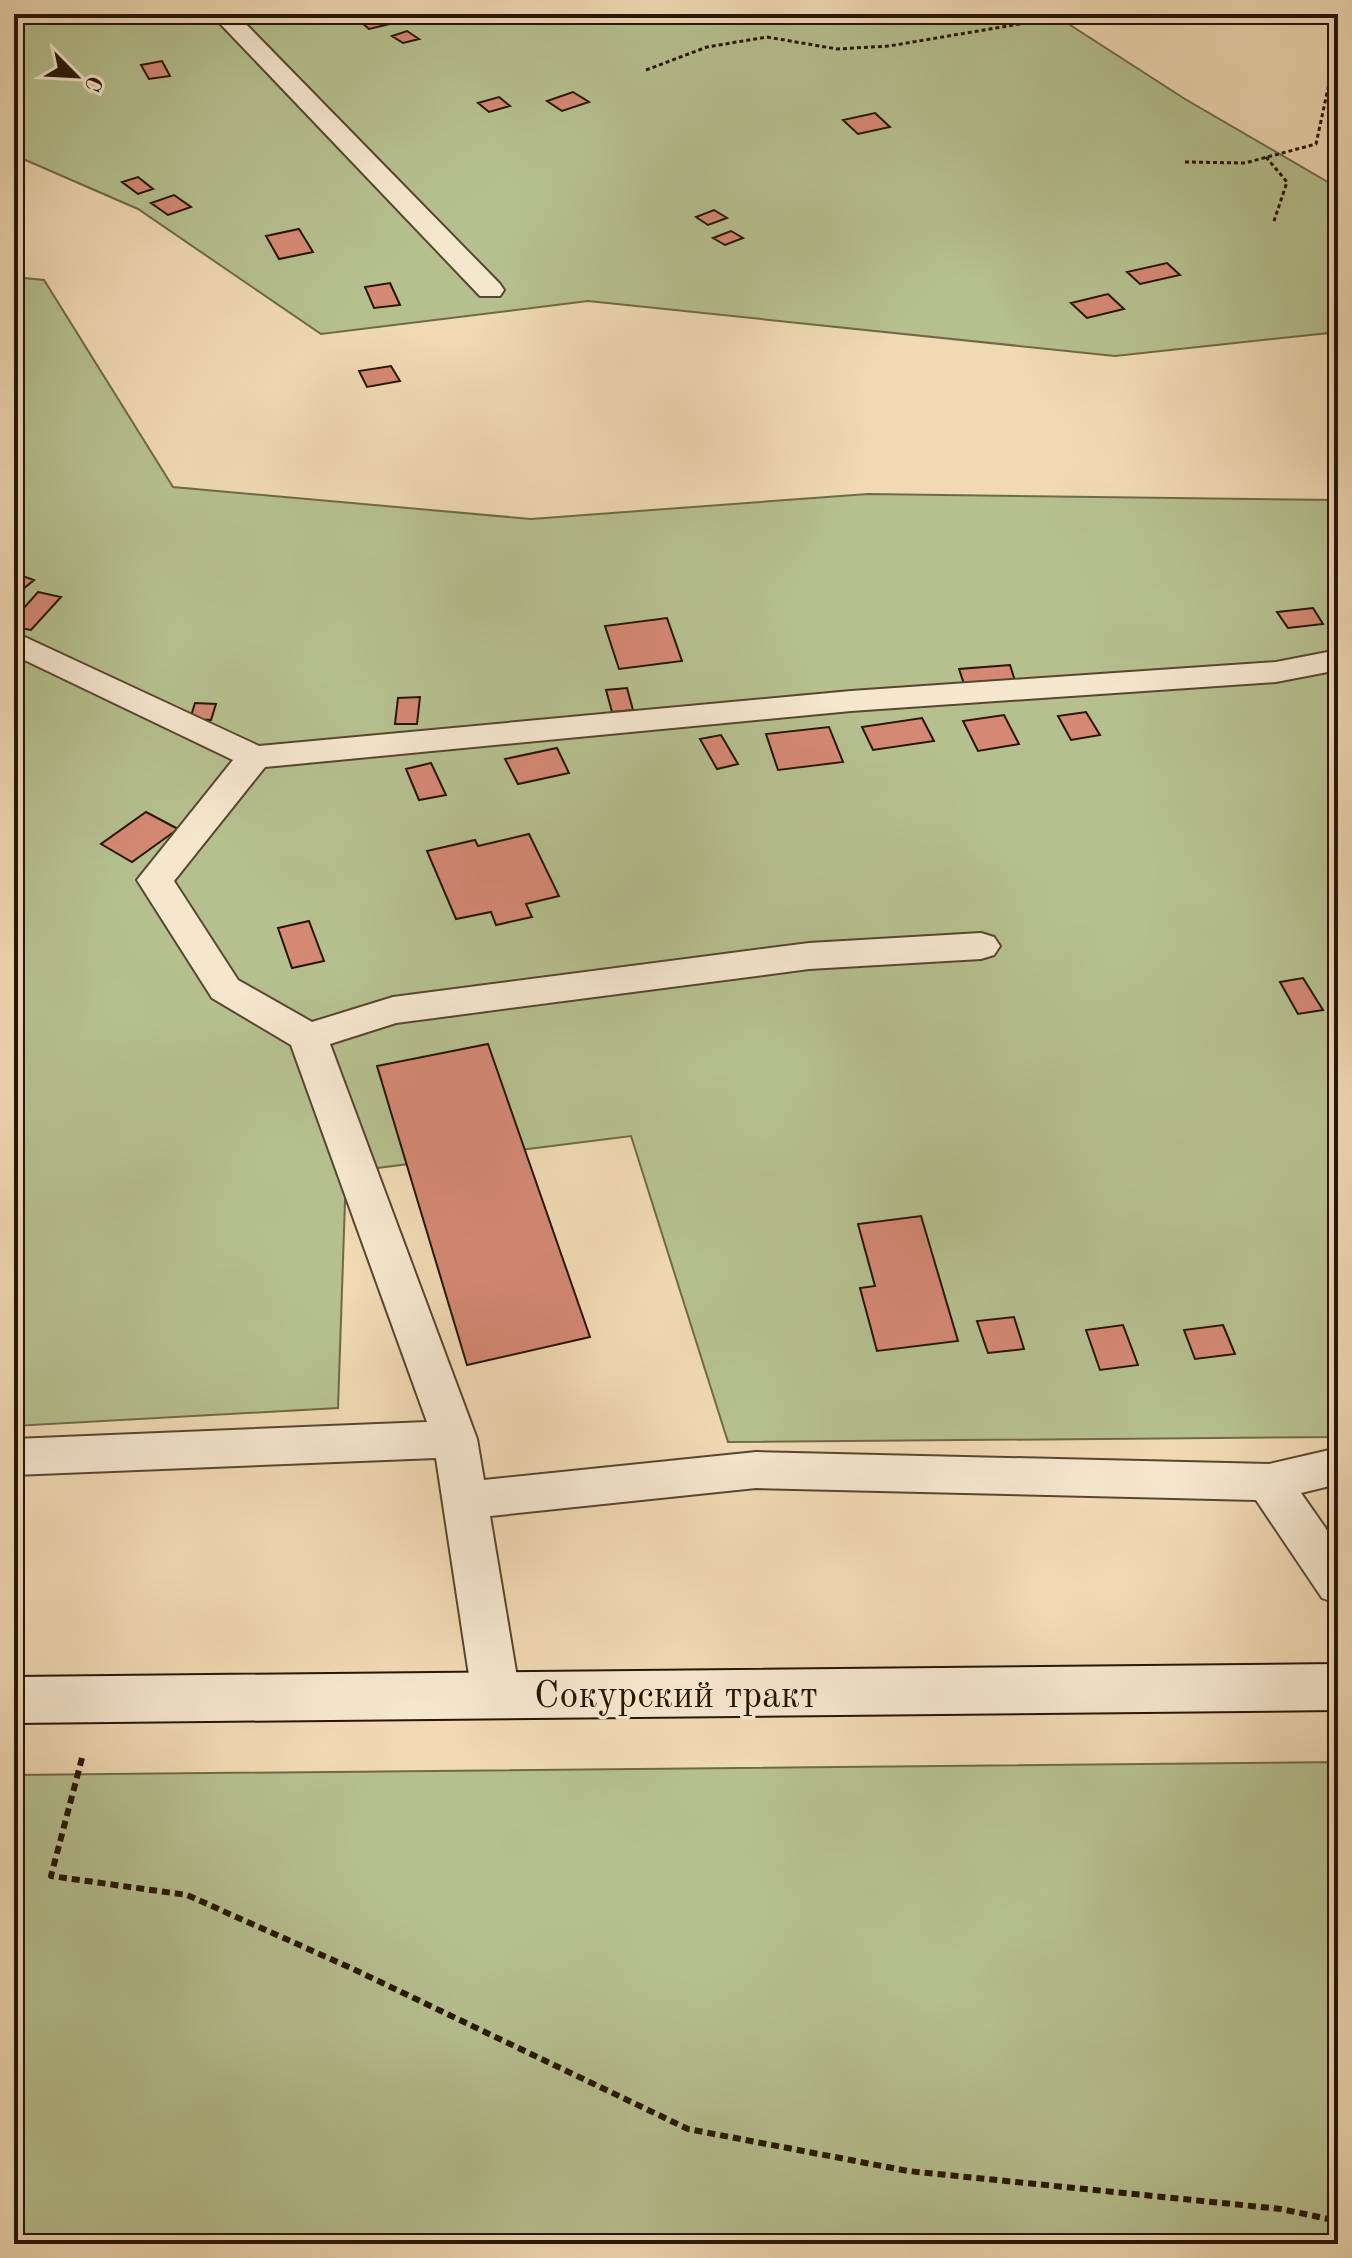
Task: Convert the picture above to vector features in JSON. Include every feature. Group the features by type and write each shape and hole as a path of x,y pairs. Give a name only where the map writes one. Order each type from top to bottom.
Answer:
{"street":[{"name":"Сокурский тракт","path":"14,1700 1338,1687"}],"lane":[{"path":"223,14 490,290"},
{"path":"14,642 254,757 851,701 1276,672 1338,660"},
{"path":"254,757 155,880 225,989 308,1037 455,1439 496,1695"},
{"path":"308,1037 393,1010 809,956 981,946"},
{"path":"14,1457 455,1439"},
{"path":"465,1500 756,1470 1269,1482 1338,1466"},
{"path":"1269,1482 1338,1584"}],"path":[{"path":"646,70 707,47 767,37 837,49 889,46 1079,14"},
{"path":"1185,162 1245,163 1316,144 1338,42"},
{"path":"1266,157 1287,182 1274,221"},
{"path":"97,1699 51,1876 187,1895 351,1968 688,2129 908,2171 1281,2209 1338,2221"}],"green space":[{"path":"14,14 1053,14 1185,99 1338,188 1338,332 1115,356 588,301 321,334 138,209 14,155"},
{"path":"14,277 44,280 173,487 531,519 868,494 1338,500 1338,1437 728,1442 631,1136 346,1172 338,1408 14,1426"},
{"path":"1338,1762 1338,2244 14,2244 14,1775"}],"building":[{"path":"383,14 394,23 369,29 355,17"},
{"path":"407,31 419,39 403,43 392,36"},
{"path":"162,61 170,76 149,79 141,65"},
{"path":"573,92 589,102 562,111 547,101"},
{"path":"499,97 510,106 489,112 478,103"},
{"path":"875,113 890,127 858,134 843,120"},
{"path":"138,177 153,189 138,194 122,182"},
{"path":"174,195 191,207 168,215 151,203"},
{"path":"714,210 727,218 708,225 696,217"},
{"path":"299,229 313,252 279,259 266,236"},
{"path":"731,231 743,238 725,245 713,238"},
{"path":"1167,263 1180,275 1140,284 1127,272"},
{"path":"390,283 400,305 374,308 365,287"},
{"path":"1108,294 1124,309 1087,318 1071,303"},
{"path":"391,366 400,381 367,387 359,371"},
{"path":"14,573 34,580 17,594"},
{"path":"38,592 61,597 31,630 14,627 14,619"},
{"path":"1313,608 1323,624 1288,628 1277,612"},
{"path":"667,618 682,661 619,669 605,626"},
{"path":"1010,665 1016,684 965,687 959,669"},
{"path":"627,688 633,710 612,712 606,690"},
{"path":"420,697 417,724 395,724 398,698"},
{"path":"195,703 216,704 211,720 190,719"},
{"path":"1086,712 1100,735 1071,740 1058,716"},
{"path":"1004,715 1019,744 978,751 963,721"},
{"path":"922,718 934,741 873,750 862,727"},
{"path":"829,727 843,762 778,770 766,734"},
{"path":"721,735 738,764 717,769 700,739"},
{"path":"557,748 569,773 518,784 505,759"},
{"path":"431,763 446,795 419,800 406,769"},
{"path":"146,812 178,829 132,862 101,844"},
{"path":"529,834 559,896 526,904 532,917 496,925 491,912 456,919 427,851 475,840 478,846"},
{"path":"309,921 324,961 292,968 278,928"},
{"path":"1303,978 1323,1010 1298,1014 1280,982"},
{"path":"488,1044 590,1337 467,1365 377,1066"},
{"path":"921,1216 958,1341 877,1351 860,1288 875,1286 858,1224"},
{"path":"1014,1317 1024,1349 988,1353 977,1321"},
{"path":"1123,1325 1138,1365 1100,1370 1086,1330"},
{"path":"1223,1325 1235,1354 1195,1359 1184,1330"}]}
